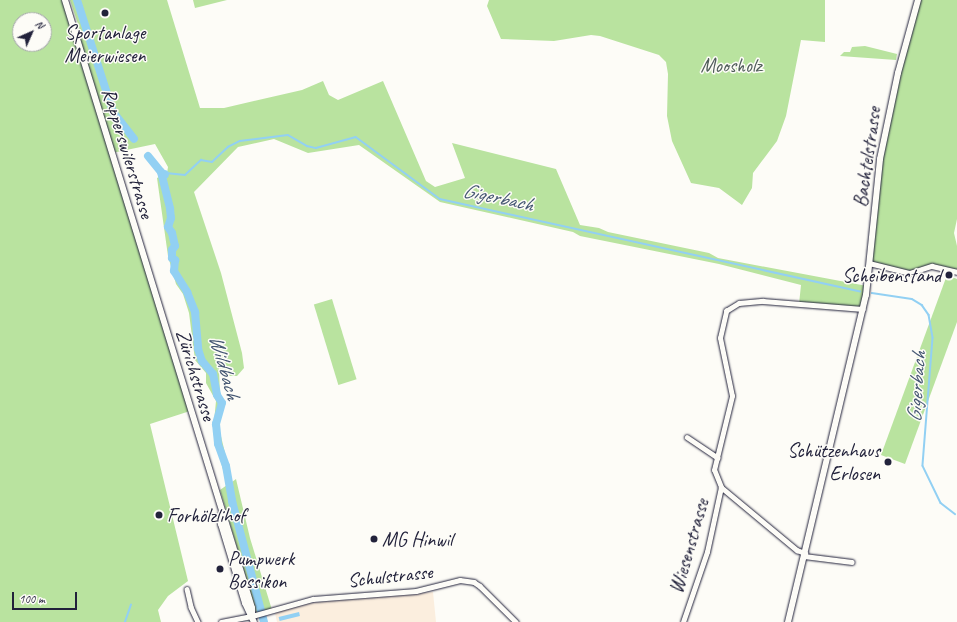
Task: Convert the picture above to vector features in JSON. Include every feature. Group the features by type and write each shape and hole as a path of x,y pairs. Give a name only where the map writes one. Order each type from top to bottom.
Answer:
{"main road":[{"name":"Rapperswilerstrasse","path":"65,0 140,247"},
{"name":"Bachtelstrasse","path":"788,622 860,320 869,263 880,159 887,120 918,0"},
{"name":"Zürichstrasse","path":"140,247 221,513 221,524 246,607 253,619"}],"street":[{"path":"869,263 910,273 932,266 957,272"},
{"name":"Wiesenstrasse","path":"683,622 707,552 721,487 714,470 732,396 720,338 724,317 731,306 763,301 862,309"},
{"path":"687,438 718,458"},
{"path":"721,487 797,550 804,554 852,562"},
{"name":"Schulstrasse","path":"221,622 253,619 262,613 313,599 416,591 467,580 480,586 516,622"},
{"path":"187,589 191,607 198,622"}],"shaded area":[{"path":"433,592 436,622 277,622 275,613 308,603"}],"green space":[{"path":"0,0 65,0 73,26 78,24 70,0 167,0 200,108 224,108 302,90 323,81 329,95 338,100 383,81 426,181 435,187 465,178 452,143 556,169 580,225 709,253 718,258 867,286 863,309 799,304 801,285 719,264 580,236 573,232 440,202 359,145 308,153 274,139 238,147 194,192 221,273 242,353 244,368 237,376 229,376 219,368 220,395 223,400 219,428 232,482 236,479 250,538 272,610 257,615 220,490 227,485 213,432 216,401 206,383 206,373 195,360 189,313 183,294 176,284 168,256 157,178 161,176 163,181 166,179 168,167 155,144 112,153 190,411 150,424 188,581 168,596 158,610 161,622 0,622"},
{"path":"193,0 227,0 195,8"},
{"name":"Moosholz","path":"489,0 825,0 825,42 801,40 786,116 777,141 753,173 752,188 742,205 719,188 691,183 672,141 667,116 668,74 666,62 659,55 600,36 591,35 554,41 501,39 487,6"},
{"path":"918,0 957,0 957,219 954,233 957,246 957,272 940,267 910,273 869,263 880,159"},
{"path":"865,46 897,54 896,60 840,56 844,52 850,52 852,47"},
{"path":"947,275 957,279 957,322 905,464 881,455"},
{"path":"332,299 357,379 338,385 314,305"}],"water":[{"path":"164,169 169,174 164,179 159,174"},
{"path":"299,612 300,616 280,621 279,617"}],"waterway":[{"name":"Wildbach","path":"77,0 113,112 134,139"},
{"name":"Gigerbach","path":"166,173 185,175 201,160 212,162 228,147 240,141 288,135 307,146 316,148 356,137 440,199 860,291"},
{"name":"Wildbach","path":"148,156 161,172 170,209 171,218 168,227 172,233 175,246 172,250 172,258 175,260 174,271 187,292 195,312 198,349 202,361 213,374 217,395 222,403 216,424 218,444 226,466 232,501 264,622"},
{"name":"Gigerbach","path":"872,293 912,299 922,305 929,315 933,338 923,466 941,503 955,514"},
{"path":"125,622 131,605"}],"place":[{"name":"Sportanlage Meierwiesen","path":"105,13"},
{"name":"Scheibenstand","path":"949,275"},
{"name":"Schützenhaus Erlosen","path":"888,462"},
{"name":"Forhölzlihof","path":"159,515"},
{"name":"MG Hinwil","path":"374,539"},
{"name":"Pumpwerk Bossikon","path":"220,569"}]}
